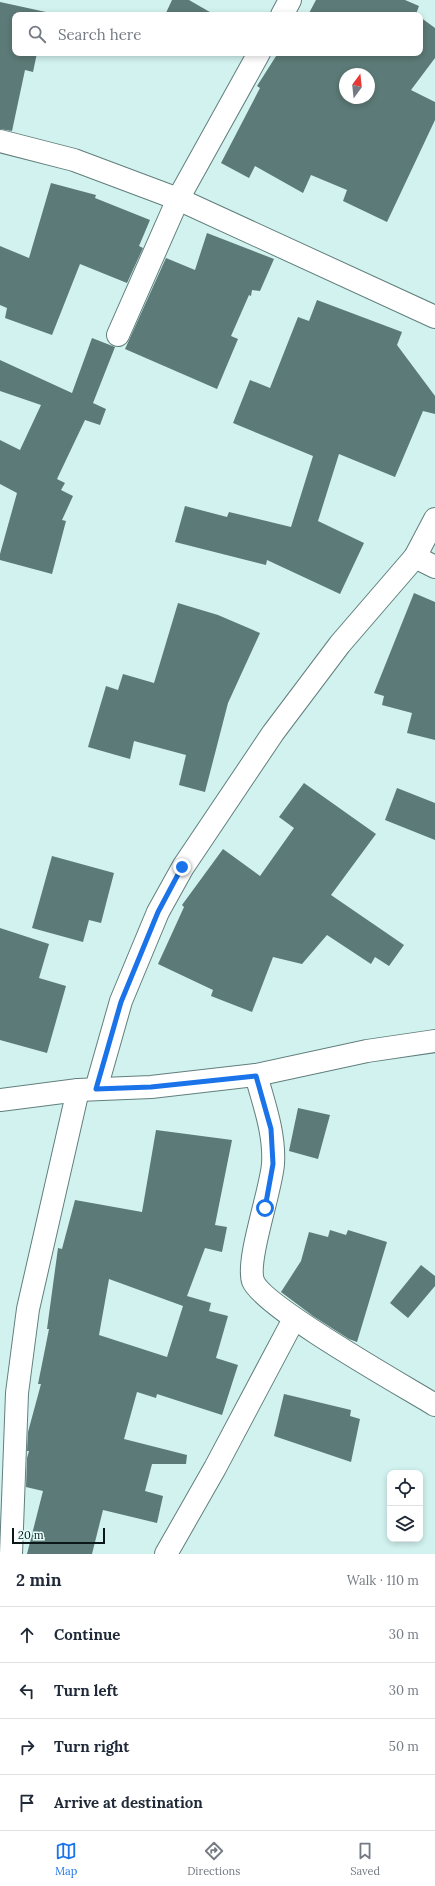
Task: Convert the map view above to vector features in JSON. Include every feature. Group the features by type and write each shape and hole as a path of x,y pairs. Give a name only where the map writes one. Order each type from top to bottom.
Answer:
{"street":[{"path":"284,12 290,0"},
{"path":"118,335 178,199 257,56"},
{"path":"0,141 74,160 178,199 435,317"},
{"path":"10,1554 18,1393 28,1309 46,1226 87,1090 121,1002 158,912 182,867 273,733 340,644 416,557 435,519"},
{"path":"416,557 435,567"},
{"path":"0,1100 87,1090 151,1087 256,1076 367,1051 435,1041"},
{"path":"256,1076 271,1129 273,1164 265,1208 251,1263 253,1280 262,1293 294,1319 435,1405"},
{"path":"166,1554 215,1468 294,1319"}],"building":[{"path":"172,0 189,0 210,12 166,12"},
{"path":"316,0 405,0 419,6 417,12 310,12"},
{"path":"0,2 46,12 12,12 12,56 36,56 33,72 25,70 12,131 0,129"},
{"path":"423,19 435,28 435,58 411,90 435,102 435,120 387,222 343,201 347,190 311,175 303,193 255,166 249,178 221,163 260,88 257,86 276,56 423,56"},
{"path":"51,183 96,195 95,198 150,220 139,246 143,248 127,283 80,264 52,335 5,318 7,308 0,305 0,246 29,258"},
{"path":"207,233 274,259 260,291 252,290 251,296 249,295 231,336 238,339 217,389 125,349 166,258 195,270"},
{"path":"317,300 402,332 397,345 435,396 435,414 423,411 395,477 339,454 318,521 364,543 340,594 267,560 266,565 175,542 185,506 227,517 229,512 291,527 313,456 233,423 250,380 270,388 298,317 309,321"},
{"path":"92,338 115,347 93,403 106,409 100,425 85,420 57,479 65,483 61,490 73,496 62,520 66,521 52,574 0,560 0,554 17,493 0,484 0,440 20,450 41,405 0,391 0,360 72,393"},
{"path":"414,593 435,602 435,740 407,733 412,713 382,705 384,696 374,693"},
{"path":"178,603 218,615 260,633 228,703 205,792 179,785 186,755 134,741 130,759 88,747 106,686 118,690 123,674 154,683"},
{"path":"304,783 376,834 331,895 404,945 389,966 375,957 371,964 327,935 302,964 273,957 252,1012 211,996 213,990 158,964 184,907 182,905 223,849 260,876 294,828 279,817"},
{"path":"397,788 435,803 435,840 385,820"},
{"path":"52,856 114,873 101,923 89,920 83,942 32,928"},
{"path":"0,928 49,944 39,978 66,986 47,1053 0,1040"},
{"path":"298,1108 330,1115 318,1159 289,1151"},
{"path":"156,1130 232,1140 215,1225 227,1227 222,1252 205,1248 187,1296 211,1303 209,1311 228,1316 216,1358 238,1365 222,1415 157,1394 156,1398 137,1392 124,1439 187,1455 186,1464 152,1464 145,1491 163,1496 157,1523 103,1510 92,1554 27,1554 43,1491 26,1487 27,1458 29,1451 27,1451 28,1432 41,1384 38,1384 49,1329 47,1329 58,1248 62,1249 75,1200 142,1212","holes":["109,1279 183,1306 167,1357 99,1335"]},
{"path":"330,1230 346,1235 348,1230 387,1242 357,1342 349,1339 313,1316 281,1292 301,1261 309,1232 328,1237"},
{"path":"421,1265 435,1276 435,1286 408,1318 390,1303"},
{"path":"284,1394 351,1410 350,1416 360,1419 351,1462 274,1436"}],"route":[{"path":"182,867 158,912 121,1002 96,1089 151,1087 256,1076 271,1129 273,1164 265,1208"}]}
